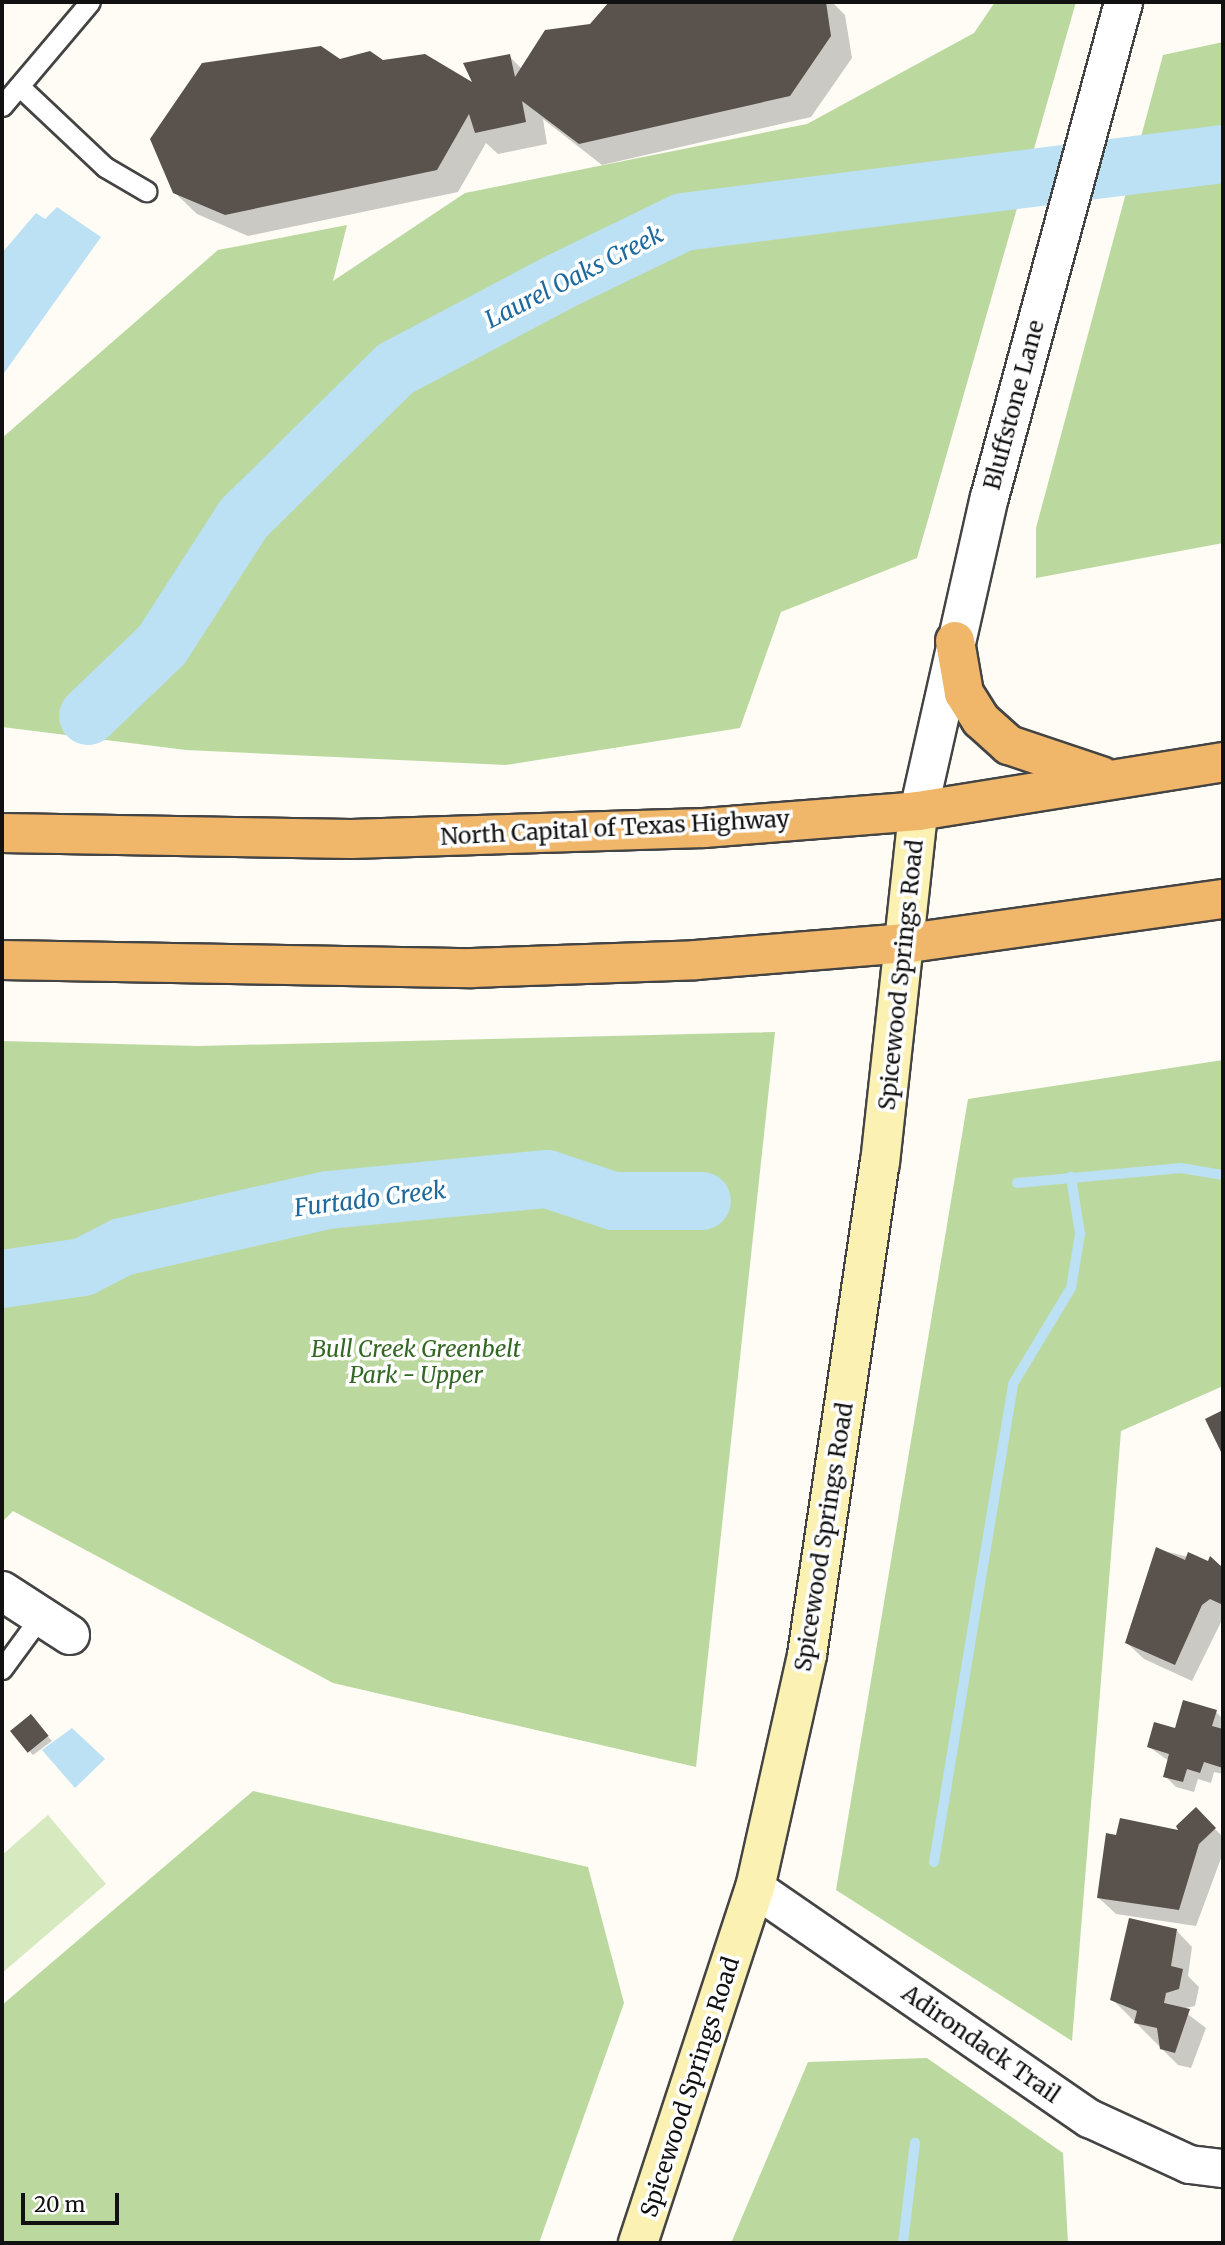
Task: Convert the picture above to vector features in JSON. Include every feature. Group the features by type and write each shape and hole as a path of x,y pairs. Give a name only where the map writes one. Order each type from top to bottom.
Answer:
{"highway":[{"path":"955,641 964,693 981,720 1009,745 1059,766 1117,779"},
{"name":"North Capital of Texas Highway","path":"2,833 531,836 918,811 1223,762"},
{"path":"2,960 472,968 909,943 1223,899"}],"main road":[{"name":"Spicewood Springs Road","path":"638,2243 755,1888 807,1656 909,943 918,811"}],"street":[{"name":"Bluffstone Lane","path":"918,811 989,497 1122,2"},
{"path":"2,1591 55,1626"},
{"name":"Adirondack Trail","path":"755,1888 1088,2118 1177,2160 1223,2168"}],"lane":[{"path":"2,106 90,2"},
{"path":"19,86 105,167 146,191"},
{"path":"4,1663 55,1626"}],"green space":[{"path":"995,2 1076,2 917,558 781,612 740,728 506,765 186,750 2,727 2,438 218,250 347,225 333,281 465,193 807,124 974,33"},
{"path":"1223,42 1223,543 1036,578 1036,528 1163,55"},
{"name":"Bull Creek Greenbelt Park - Upper","path":"775,1032 696,1767 333,1683 13,1511 2,1522 2,1041 198,1046"},
{"path":"1223,1060 1223,1386 1121,1431 1072,2041 836,1890 968,1099"},
{"path":"253,1791 588,1867 624,2003 539,2243 2,2243 2,2005"},
{"path":"48,1815 106,1884 2,1973 2,1855"},
{"path":"927,2058 1063,2153 1068,2243 731,2243 808,2062"}],"water":[{"path":"57,207 101,237 2,376 2,253 36,213 45,219"},
{"path":"72,1728 105,1759 75,1788 42,1750"}],"building":[{"path":"609,2 826,2 831,36 790,96 579,144 522,101 526,122 475,133 469,114 437,170 225,215 173,193 150,139 202,63 321,46 340,59 370,51 383,60 425,54 472,82 463,63 510,54 515,77 545,30 590,24"},
{"path":"1223,1410 1223,1456 1205,1419"},
{"path":"1156,1547 1185,1560 1188,1552 1208,1561 1210,1556 1223,1568 1223,1605 1210,1599 1202,1605 1175,1665 1125,1643"},
{"path":"1183,1700 1217,1710 1212,1726 1223,1729 1223,1768 1204,1762 1200,1773 1187,1769 1183,1782 1163,1777 1169,1754 1147,1747 1154,1722 1175,1728"},
{"path":"31,1714 49,1736 28,1753 10,1731"},
{"path":"1196,1807 1216,1828 1199,1844 1179,1910 1097,1898 1106,1833 1116,1835 1120,1818 1178,1830 1176,1826"},
{"path":"1129,1918 1177,1929 1171,1966 1183,1969 1179,1989 1166,1993 1164,2003 1190,2009 1175,2053 1160,2049 1157,2028 1134,2023 1137,2011 1110,2000"}],"waterway":[{"name":"Laurel Oaks Creek","path":"88,716 162,645 244,518 395,369 559,282 683,222 1223,154"},
{"name":"Furtado Creek","path":"1017,1183 1181,1168 1223,1175"},
{"path":"934,1862 1013,1384 1071,1288 1080,1234 1071,1177"},
{"name":"Furtado Creek","path":"2,1279 83,1267 122,1247 328,1200 547,1179 613,1201 702,1201"},
{"path":"903,2243 915,2143"}]}
